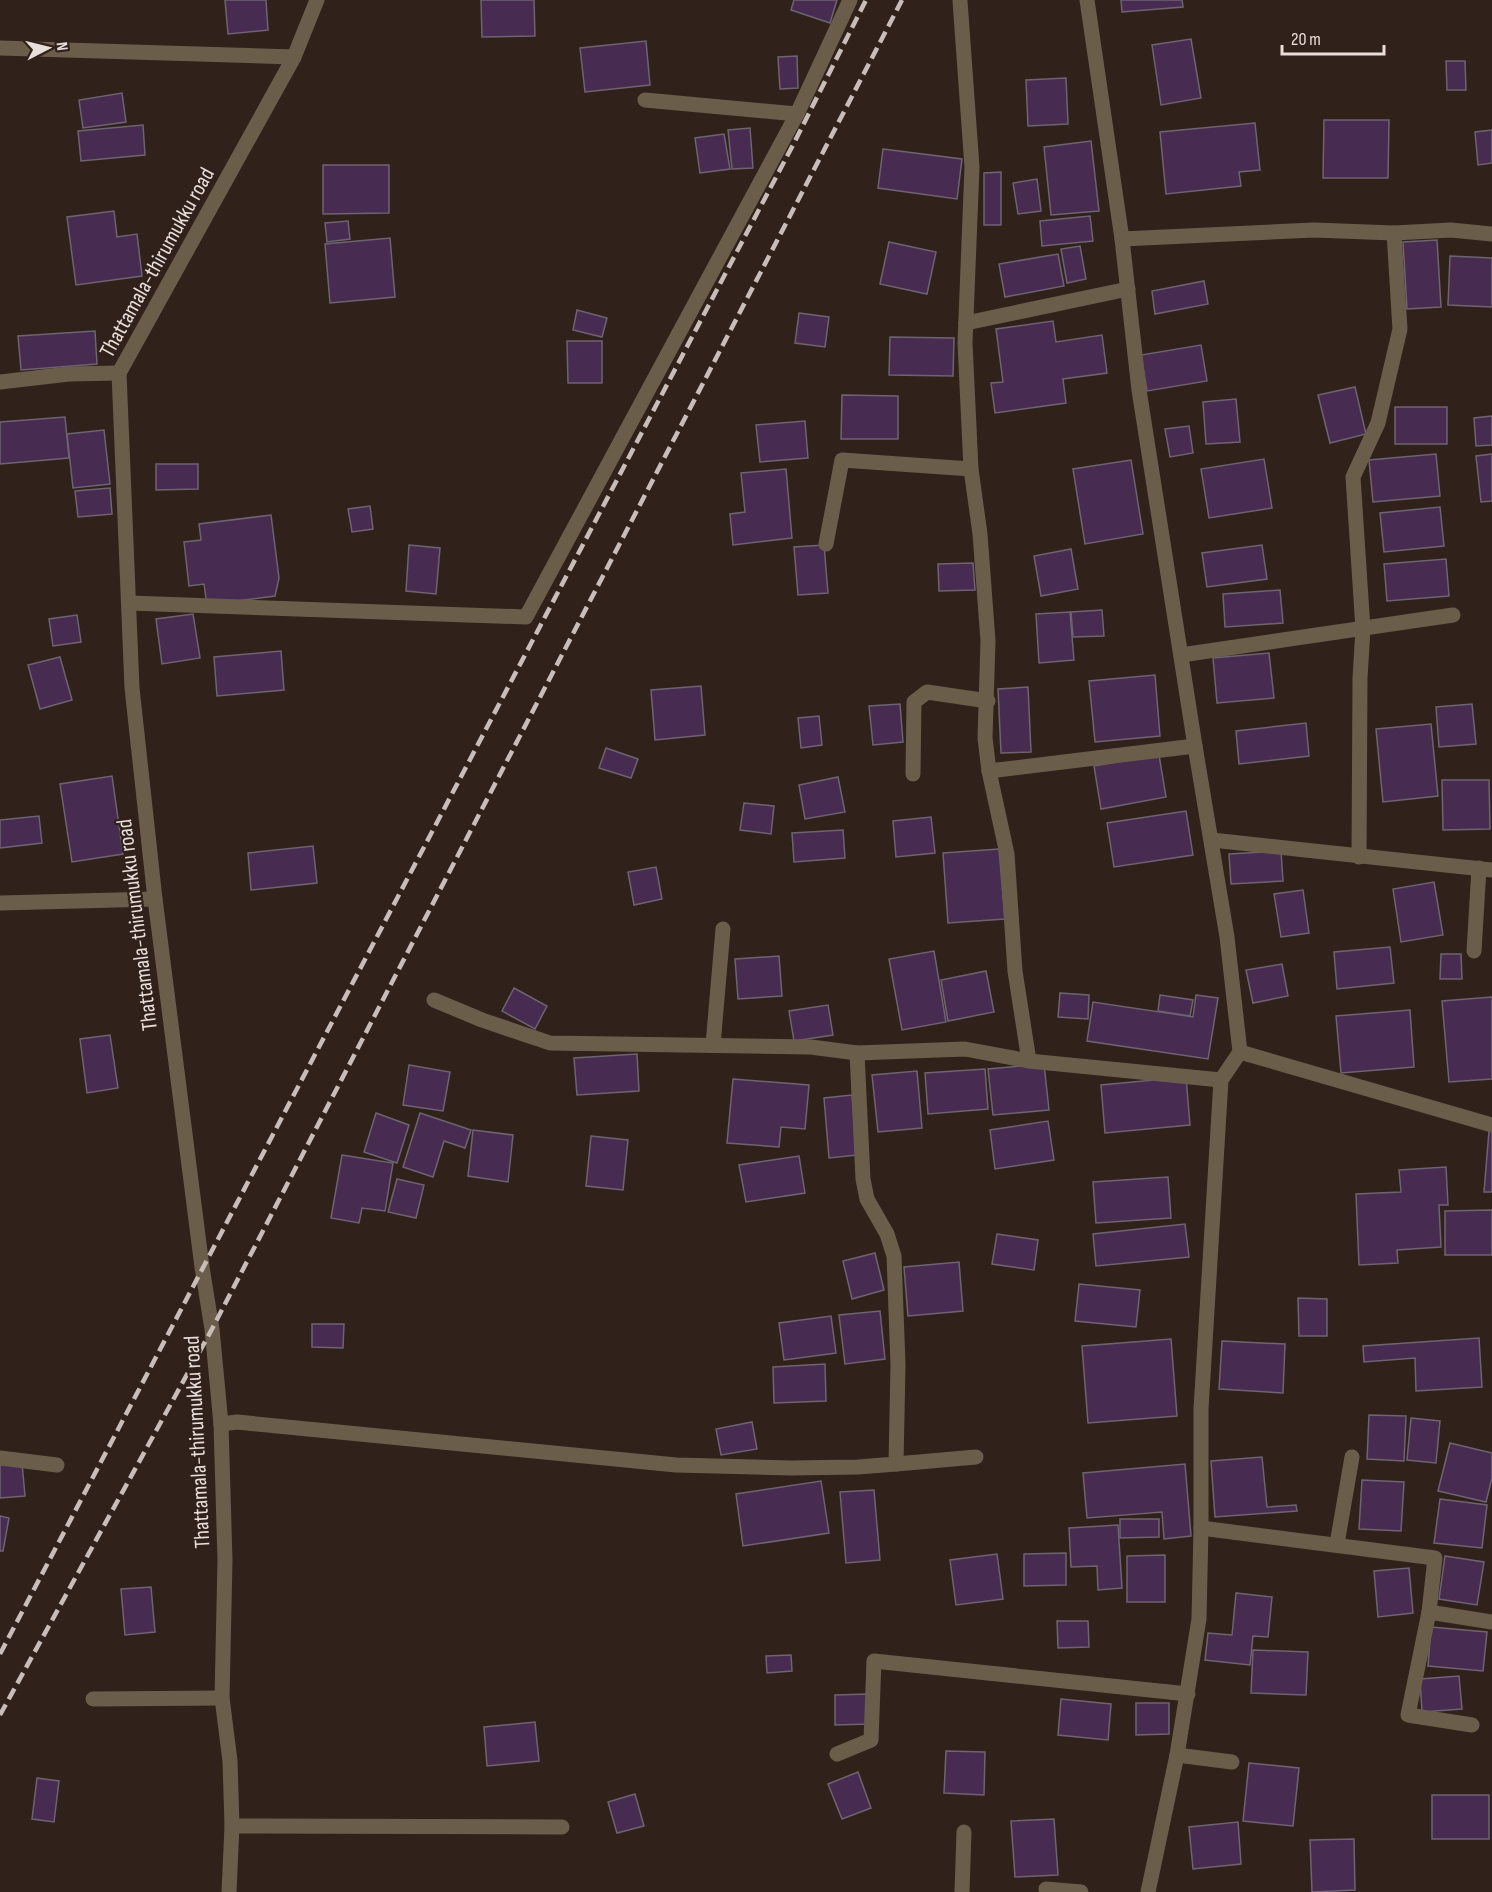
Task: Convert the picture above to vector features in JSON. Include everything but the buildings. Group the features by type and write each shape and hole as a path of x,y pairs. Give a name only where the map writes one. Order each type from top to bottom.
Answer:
{"street":[{"name":"Thattamala-thirumukku road","path":"229,1892 232,1826 230,1761 222,1698 225,1560 221,1424 212,1329 155,899 132,688 119,373 294,57 316,0"},
{"path":"129,603 526,617 797,114 850,0"},
{"path":"1087,0 1122,239 1138,390 1227,937 1240,1052 1221,1080 1201,1409 1199,1619 1177,1755 1148,1892"},
{"path":"960,1 972,167 965,343 971,469 980,534 988,641 988,701 985,738 989,771 1007,854 1015,971 1029,1060"},
{"path":"0,48 294,57"},
{"path":"645,100 797,114"},
{"path":"1122,239 1314,230 1394,233 1451,230 1492,234"},
{"path":"1359,857 1360,678 1363,629 1353,477 1378,423 1400,329 1394,233"},
{"path":"966,323 1128,289"},
{"path":"0,382 69,374 119,373"},
{"path":"826,544 842,460 971,469"},
{"path":"1181,655 1453,615"},
{"path":"913,774 914,702 927,692 988,701"},
{"path":"989,771 1195,746"},
{"path":"1212,840 1486,869 1474,951"},
{"path":"0,903 155,899"},
{"path":"713,1046 723,929"},
{"path":"434,1000 482,1020 550,1043 811,1047 857,1053 965,1049 1029,1060 1221,1080"},
{"path":"1240,1052 1492,1125"},
{"path":"857,1053 863,1179 867,1199 887,1234 894,1256 898,1365 896,1464"},
{"path":"221,1424 237,1422 676,1465 847,1467 976,1457"},
{"path":"1337,1544 1352,1456"},
{"path":"0,1458 57,1465"},
{"path":"1201,1528 1435,1558 1429,1612 1408,1715 1472,1725"},
{"path":"1429,1612 1492,1622"},
{"path":"837,1754 871,1740 874,1661 1188,1694"},
{"path":"93,1699 222,1698"},
{"path":"1177,1755 1232,1762"},
{"path":"232,1826 562,1827"},
{"path":"962,1892 964,1832"},
{"path":"1046,1889 1082,1892"}],"railway":[{"path":"0,1654 794,143 866,0"},
{"path":"0,1715 212,1329 902,0"}]}
